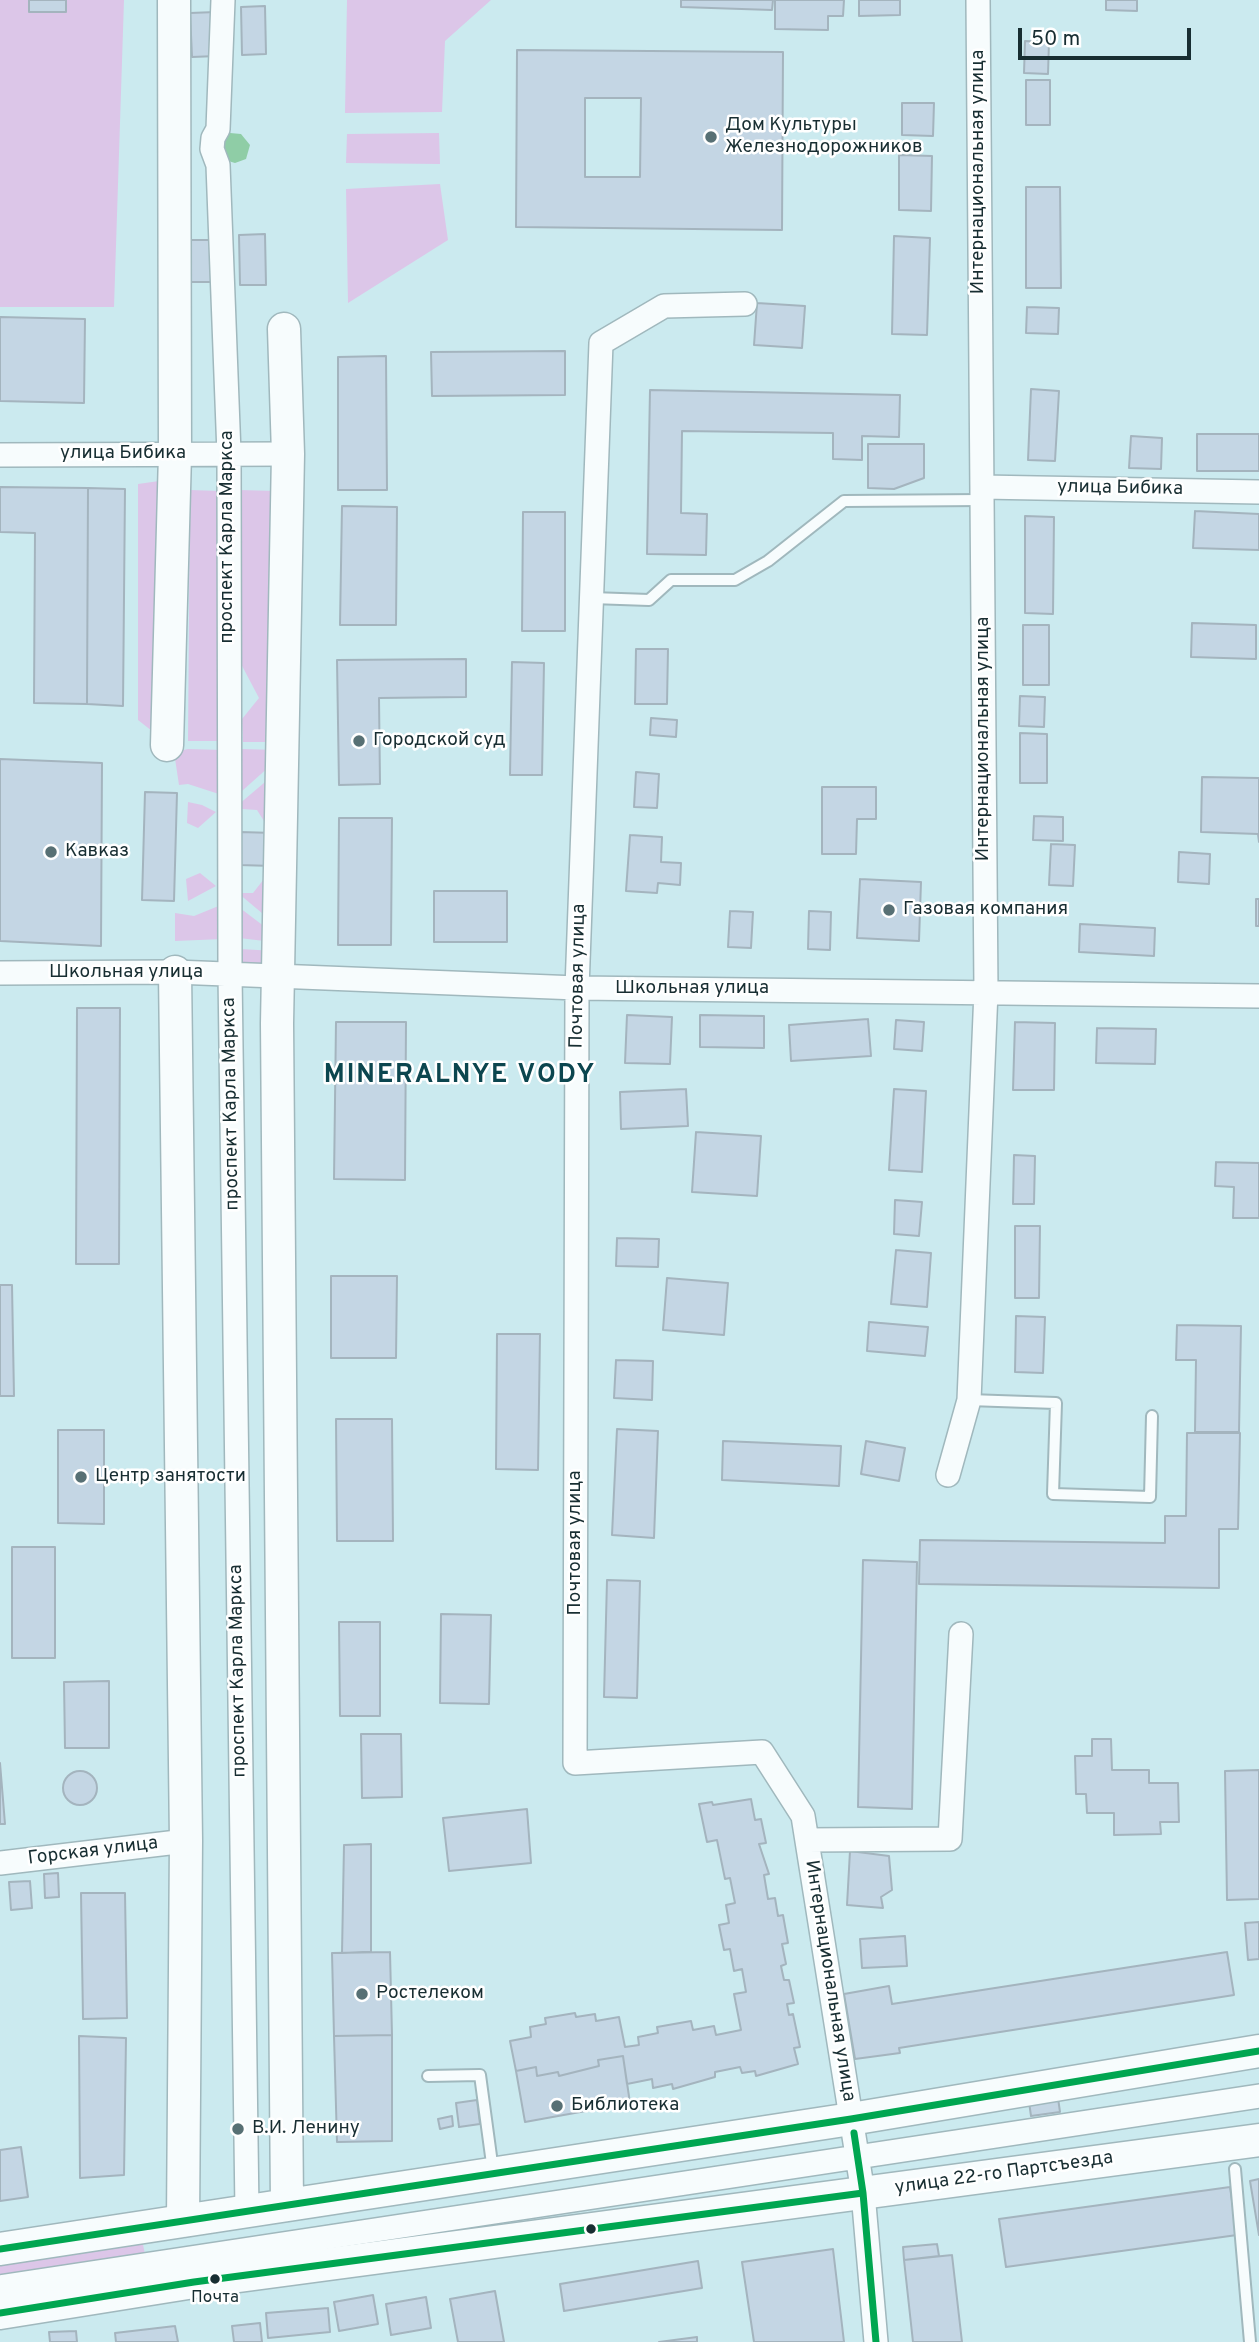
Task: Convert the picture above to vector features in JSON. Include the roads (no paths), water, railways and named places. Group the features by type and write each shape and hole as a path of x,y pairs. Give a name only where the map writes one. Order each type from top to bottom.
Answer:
{"street":[{"path":"167,745 175,454 174,0"},
{"name":"проспект Карла Маркса","path":"223,0 218,129 213,138 212,149 218,165 229,454 230,974 247,2211"},
{"name":"Интернациональная улица","path":"948,1475 969,1400 986,991 978,0"},
{"name":"Почтовая улица","path":"745,304 664,306 601,343 577,988 575,1763 762,1752 803,1816 807,1840"},
{"path":"284,329 288,454 278,976 286,2205"},
{"name":"улица Бибика","path":"0,455 288,454"},
{"name":"улица Бибика","path":"982,493 1259,492"},
{"path":"175,972 186,1841 183,2221"},
{"name":"Школьная улица","path":"0,973 175,972 577,988 1259,996"},
{"name":"Интернациональная улица","path":"876,2342 863,2193 807,1840 950,1839 961,1634"},
{"name":"Горская улица","path":"0,1863 186,1841"},
{"path":"0,2249 851,2119 1259,2051"},
{"path":"0,2287 1259,2096"},
{"name":"улица 22-го Партсъезда","path":"0,2312 194,2282 1259,2140"}],"lane":[{"path":"592,598 649,600 671,580 735,580 768,561 844,500 982,493"},
{"path":"969,1400 1056,1403 1053,1494 1150,1497 1152,1416"},
{"path":"428,2076 480,2075 494,2174"},
{"path":"1235,2169 1250,2342"}],"place":[{"name":"Дом Культуры Железнодорожников","path":"711,137"},
{"name":"Городской суд","path":"359,741"},
{"name":"Кавказ","path":"51,852"},
{"name":"Газовая компания","path":"889,910"},
{"name":"Центр занятости","path":"81,1477"},
{"name":"Ростелеком","path":"362,1994"},
{"name":"Библиотека","path":"557,2106"},
{"name":"В.И. Ленину","path":"238,2129"},
{"name":"Почта","path":"215,2279"}],"district":[{"name":"MINERALNYE VODY","path":"460,1077"}]}
